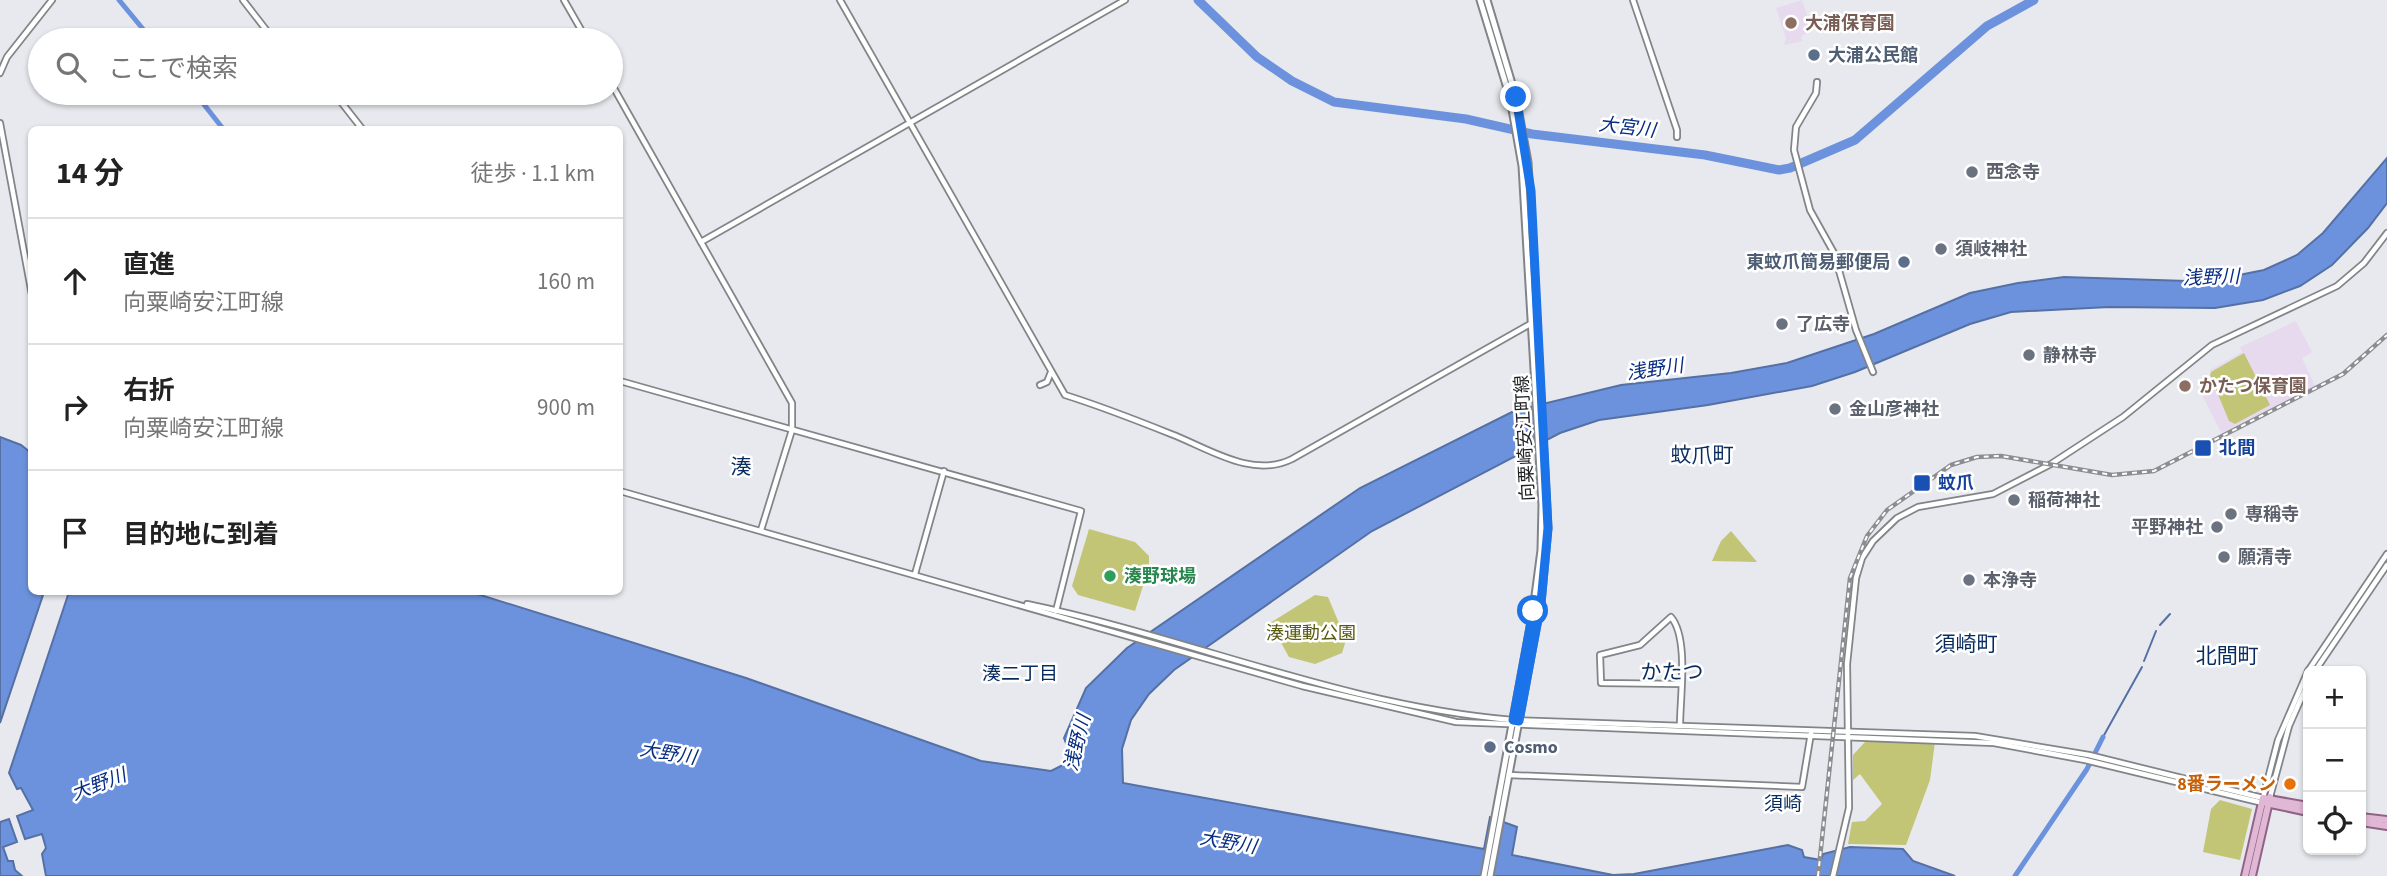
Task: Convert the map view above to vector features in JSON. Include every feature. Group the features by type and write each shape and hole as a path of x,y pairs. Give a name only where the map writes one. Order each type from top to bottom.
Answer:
{"main road":[{"name":"向粟崎安江町線","path":"1480,0 1513,97"},
{"name":"向粟崎安江町線","path":"1484,876 1506,774 1536,595 1545,487 1522,142 1487,0"},
{"name":"向粟崎安江町線","path":"1522,142 1533,323 1536,331"},
{"name":"向粟崎安江町線","path":"1490,876 1503,788"},
{"path":"2266,800 2303,805"},
{"path":"2266,800 2303,811"},
{"path":"2245,876 2266,800"},
{"path":"2252,876 2266,800"},
{"path":"2366,821 2387,823"}],"street":[{"path":"30,28 52,0"},
{"path":"243,0 265,28"},
{"path":"564,0 580,28"},
{"path":"840,0 1065,395 1172,434 1215,455 1274,466 1292,460 1533,323"},
{"path":"701,242 1125,0"},
{"path":"1633,0 1677,130 1677,137"},
{"path":"0,73 7,57 28,30"},
{"path":"1817,82 1816,93 1800,117 1794,134 1797,159 1814,220 1834,253 1857,333 1873,372"},
{"path":"623,104 792,403 793,430 761,530"},
{"path":"343,105 360,126"},
{"path":"0,123 28,274"},
{"path":"1833,876 1849,808 1847,664 1856,578 1862,558 1885,527 1918,507 1993,494 2035,474 2123,417 2212,345 2337,286 2364,263 2387,233"},
{"path":"1040,385 1049,379 1051,371"},
{"path":"623,382 1081,511 1056,613"},
{"path":"915,574 944,471"},
{"path":"623,492 1141,635 1379,706 1456,722 1811,732 1994,743 2266,800"},
{"path":"2311,666 2387,554"},
{"path":"2318,666 2387,565"},
{"path":"1056,613 1135,639 1203,655"},
{"path":"1680,727 1681,684 1681,642 1671,617 1640,645 1600,655 1601,683 1681,684"},
{"path":"2266,800 2278,740 2303,682"},
{"path":"2266,800 2284,739 2303,695"},
{"path":"1506,774 1802,787 1811,732"},
{"path":"1848,734 1975,736 2089,755 2266,800"}],"shaded area":[{"path":"1802,0 1812,29 1801,37 1803,41 1784,45 1786,38 1776,8"},
{"path":"2296,321 2312,352 2302,358 2315,386 2222,434 2201,393 2214,386 2210,370 2242,352 2240,347"}],"green space":[{"path":"2244,353 2270,405 2235,424 2229,421 2210,375"},
{"name":"湊野球場","path":"1089,529 1135,542 1149,556 1149,567 1135,611 1078,595 1072,586"},
{"path":"1731,531 1757,562 1712,561 1721,541"},
{"name":"湊運動公園","path":"1315,595 1328,597 1346,640 1342,653 1315,664 1289,657 1270,623"},
{"path":"1865,742 1935,742 1930,780 1906,845 1848,844 1852,822 1865,821 1882,804 1860,774 1853,780 1853,755"},
{"path":"2220,800 2252,809 2240,860 2203,852 2211,809"}],"water":[{"path":"2387,158 2387,203 2368,228 2332,265 2300,286 2263,300 2215,308 2109,307 2011,312 1970,324 1855,372 1812,386 1708,405 1599,420 1560,433 1372,531 1174,670 1149,694 1131,720 1122,749 1123,783 1484,849 1490,817 1517,827 1512,855 1613,875 1634,874 1788,845 1802,850 1804,857 1821,860 1823,854 1850,847 1903,849 1913,861 1955,876 46,876 42,854 46,848 42,834 25,839 17,816 33,810 9,773 68,595 481,595 746,678 981,761 1051,771 1063,765 1069,751 1064,738 1086,688 1127,648 1360,488 1514,411 1621,385 1731,373 1787,363 1874,334 1970,293 2018,283 2064,277 2187,281 2224,278 2264,270 2297,255 2323,233"},
{"path":"0,437 28,451 28,595 43,595 0,723"},
{"path":"9,819 17,842 3,847 8,861 13,861 15,870 22,876 0,876 0,822"}],"waterway":[{"path":"119,0 142,28"},
{"name":"大宮川","path":"1198,0 1257,57 1292,81 1334,102 1466,119 1532,134 1705,155 1779,170 1790,168 1855,140 1987,26 2034,0"},
{"path":"204,105 221,126"},
{"path":"2160,625 2170,614"},
{"path":"2144,661 2156,631"},
{"path":"2103,737 2142,667"},
{"path":"2015,876 2087,769 2103,737"}],"railway":[{"path":"1818,876 1850,578 1867,536 1887,510 1951,465 1977,457 2001,456 2112,475 2154,471 2343,374 2387,335"}],"place":[{"name":"大浦保育園","path":"1791,23"},
{"name":"大浦公民館","path":"1814,55"},
{"name":"西念寺","path":"1972,172"},
{"name":"須岐神社","path":"1941,249"},
{"name":"東蚊爪簡易郵便局","path":"1904,262"},
{"name":"了広寺","path":"1782,324"},
{"name":"静林寺","path":"2029,355"},
{"name":"かたつ保育園","path":"2185,386"},
{"name":"金山彦神社","path":"1835,409"},
{"name":"北間","path":"2203,448"},
{"name":"蚊爪","path":"1922,483"},
{"name":"稲荷神社","path":"2014,500"},
{"name":"専稱寺","path":"2231,514"},
{"name":"平野神社","path":"2217,527"},
{"name":"願清寺","path":"2224,557"},
{"name":"湊野球場","path":"1110,576"},
{"name":"本浄寺","path":"1969,580"},
{"name":"Cosmo","path":"1490,747"},
{"name":"8番ラーメン","path":"2290,784"}],"district":[{"name":"蚊爪町","path":"1702,455"},
{"name":"湊","path":"741,467"},
{"name":"須崎町","path":"1966,644"},
{"name":"北間町","path":"2227,656"},
{"name":"かたつ","path":"1672,672"},
{"name":"湊二丁目","path":"1020,674"},
{"name":"須崎","path":"1783,804"}],"route":[{"path":"1516,97 1531,191 1548,487 1547,552 1541,603 1519,721 1513,720 1533,611"}],"water label":[{"name":"浅野川","path":"2211,278"},
{"name":"浅野川","path":"1655,370"},
{"name":"浅野川","path":"1078,743"},
{"name":"大野川","path":"668,754"},
{"name":"大野川","path":"99,785"},
{"name":"大野川","path":"1228,843"}]}
